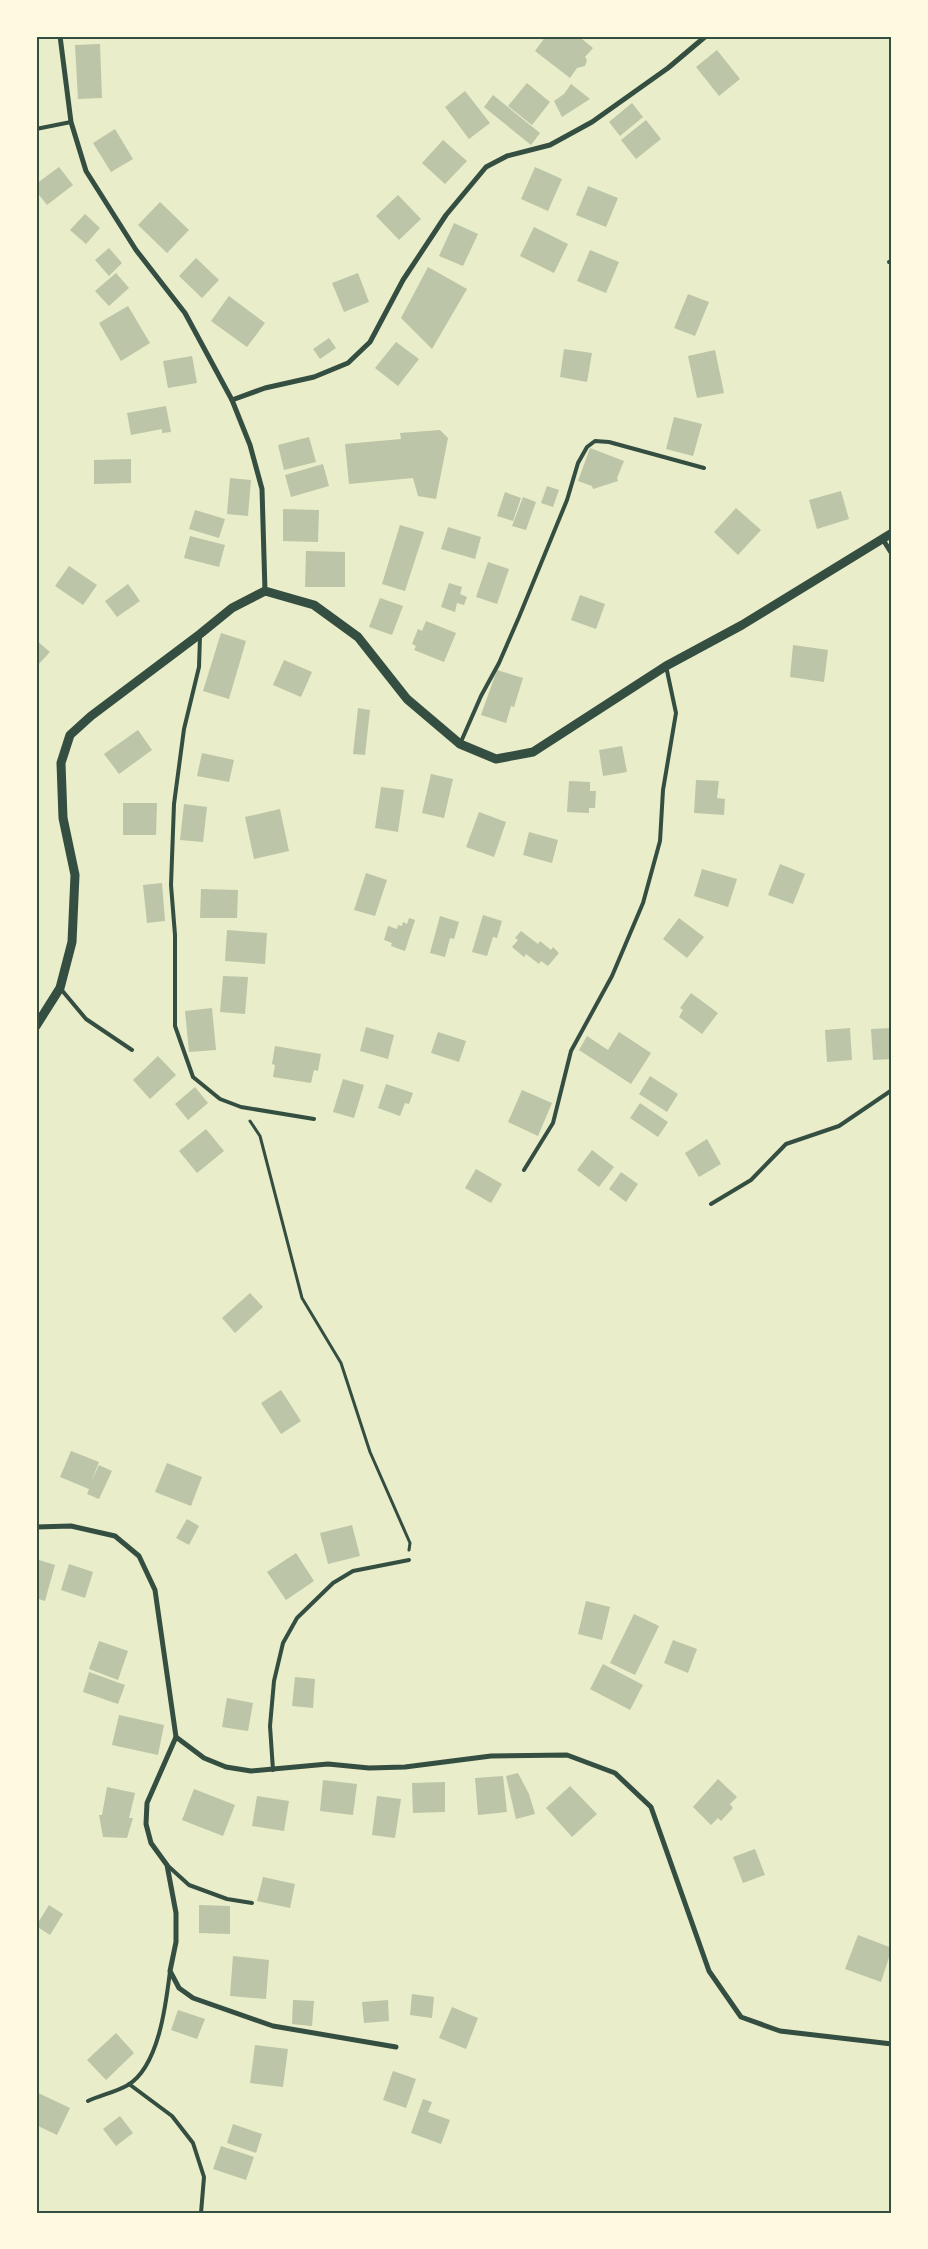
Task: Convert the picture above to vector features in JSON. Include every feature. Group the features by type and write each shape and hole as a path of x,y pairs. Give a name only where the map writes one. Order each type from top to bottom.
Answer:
{"street":[{"path":"60,36 71,122 86,172 136,250 184,313 232,400 250,444 262,489 265,591"},
{"path":"232,400 265,388 314,377 348,362 370,342 403,280 446,215 486,167 507,156 550,144 592,122 668,68 706,36"},
{"path":"36,1026 60,988 72,942 75,875 63,818 61,764 70,735 91,716 232,608 265,591 314,606 358,636 407,699 460,744 496,759 533,752 666,666 742,626 892,532"},
{"path":"882,537 892,554"},
{"path":"36,1527 71,1526 114,1536 139,1556 155,1590 176,1737 147,1803 146,1824 151,1843 167,1865 176,1912 176,1942 170,1971 179,1988 193,1998 273,2026 396,2047"},
{"path":"176,1737 204,1758 226,1767 251,1771 328,1764 369,1768 405,1767 491,1756 567,1755 615,1773 651,1806 709,1971 741,2017 780,2031 892,2044"}],"lane":[{"path":"36,129 71,122"},
{"path":"460,744 506,648 567,500 578,463 587,446 595,441 609,442 704,468"},
{"path":"200,634 199,667 184,729 174,804 171,885 174,935 175,1026 192,1077 220,1100 241,1107 314,1119"},
{"path":"524,1170 553,1123 571,1051 612,976 643,904 660,841 663,790 676,714 666,666"},
{"path":"60,988 86,1019 132,1050"},
{"path":"711,1204 751,1180 786,1144 839,1126 892,1090"},
{"path":"273,1770 270,1726 274,1681 283,1643 297,1618 333,1583 354,1571 408,1560"},
{"path":"167,1865 189,1885 227,1898 252,1903"},
{"path":"88,2101 129,2084 149,2061 164,2020 170,1971"},
{"path":"129,2084 172,2116 192,2143 204,2177 201,2213"}],"path":[{"path":"241,1107 260,1136 302,1298 341,1363 370,1452 410,1543 408,1560"}],"building":[{"path":"546,36 583,36 582,39 593,48 585,57 587,60 585,66 577,68 570,78 535,51"},
{"path":"100,44 102,98 78,99 75,45"},
{"path":"717,50 740,79 719,96 696,67"},
{"path":"527,83 550,102 532,125 508,106"},
{"path":"571,84 590,99 562,117 554,101 564,94"},
{"path":"465,91 490,123 469,139 445,107"},
{"path":"493,95 540,133 531,145 484,107"},
{"path":"632,103 643,117 620,136 609,122"},
{"path":"646,120 661,139 636,159 621,140"},
{"path":"115,129 133,159 111,172 93,143"},
{"path":"443,140 467,161 445,184 422,163"},
{"path":"59,167 73,185 47,205 36,191 36,184"},
{"path":"535,167 562,179 548,211 521,199"},
{"path":"588,186 618,198 606,227 576,215"},
{"path":"398,195 421,219 399,240 376,216"},
{"path":"160,202 189,230 167,253 138,225"},
{"path":"85,214 100,228 86,244 70,230"},
{"path":"454,223 478,234 463,266 439,256"},
{"path":"534,227 568,244 554,273 520,256"},
{"path":"109,248 122,263 109,276 95,260"},
{"path":"590,250 619,262 606,293 577,281"},
{"path":"196,258 219,280 202,298 179,276"},
{"path":"428,267 467,289 432,349 401,318"},
{"path":"116,273 129,288 109,306 95,291"},
{"path":"358,273 369,302 344,312 332,283"},
{"path":"688,294 709,302 695,336 674,328"},
{"path":"229,296 265,323 247,347 211,321"},
{"path":"128,306 150,343 121,361 99,323"},
{"path":"329,338 336,348 320,359 313,349"},
{"path":"396,342 419,359 398,386 375,368"},
{"path":"564,349 592,353 587,382 560,377"},
{"path":"715,350 724,393 697,398 688,356"},
{"path":"192,356 197,383 168,388 163,361"},
{"path":"166,406 171,432 162,433 162,429 131,435 127,413"},
{"path":"674,417 702,424 693,456 666,449"},
{"path":"440,430 448,438 436,499 418,496 413,478 349,484 345,444 401,439 400,433"},
{"path":"309,437 316,462 284,470 278,445"},
{"path":"590,448 624,461 617,478 618,481 593,489 592,486 578,481"},
{"path":"131,459 131,483 94,484 94,460"},
{"path":"323,464 329,486 291,497 285,475"},
{"path":"230,478 251,480 248,516 227,514"},
{"path":"547,486 559,490 553,507 541,503"},
{"path":"841,491 849,519 817,529 809,500"},
{"path":"505,492 521,498 513,521 497,516"},
{"path":"523,497 536,502 526,530 512,526"},
{"path":"736,508 761,530 738,555 714,532"},
{"path":"283,509 319,510 318,542 283,541"},
{"path":"195,510 225,519 219,538 189,529"},
{"path":"400,525 424,532 405,591 382,584"},
{"path":"448,527 481,537 475,559 441,549"},
{"path":"190,536 225,545 219,567 184,558"},
{"path":"306,551 345,552 345,587 305,587"},
{"path":"488,562 509,569 497,604 476,597"},
{"path":"69,566 97,585 83,605 55,586"},
{"path":"449,583 462,587 460,594 467,597 464,605 457,603 455,612 441,607"},
{"path":"128,584 140,601 117,617 105,601"},
{"path":"580,595 605,604 596,629 571,620"},
{"path":"380,598 403,606 392,635 369,627"},
{"path":"426,621 456,633 444,662 414,650 416,646 412,644 418,629 422,631"},
{"path":"221,633 246,641 229,699 203,691"},
{"path":"36,640 50,652 36,667"},
{"path":"793,645 828,650 824,682 790,677"},
{"path":"284,660 312,672 301,697 273,685"},
{"path":"497,670 523,678 514,707 511,706 506,723 481,715"},
{"path":"358,708 370,710 365,755 353,754"},
{"path":"138,730 152,750 119,774 104,754"},
{"path":"622,746 627,772 603,776 599,750"},
{"path":"202,753 234,760 229,782 197,776"},
{"path":"431,774 453,779 444,818 422,813"},
{"path":"696,780 719,781 717,798 725,799 724,815 694,813"},
{"path":"569,781 590,782 590,791 596,791 595,808 589,808 589,813 567,812"},
{"path":"381,787 404,790 398,832 375,828"},
{"path":"123,803 157,803 156,835 123,835"},
{"path":"184,804 207,807 203,842 180,840"},
{"path":"280,809 289,851 254,859 245,817"},
{"path":"479,812 506,822 494,857 466,847"},
{"path":"529,832 558,840 552,863 523,855"},
{"path":"780,864 805,874 793,904 768,895"},
{"path":"702,869 737,879 728,907 694,896"},
{"path":"366,873 387,880 375,916 354,910"},
{"path":"162,883 165,921 147,923 143,885"},
{"path":"201,889 238,890 237,918 200,918"},
{"path":"483,915 502,921 497,938 493,937 487,956 472,952"},
{"path":"440,916 459,922 454,939 450,938 445,957 430,953"},
{"path":"409,918 415,920 405,951 391,946 392,943 384,940 388,926 397,929 398,925 402,926 403,922 407,924"},
{"path":"679,918 704,937 687,958 663,939"},
{"path":"227,930 267,933 265,964 225,961"},
{"path":"521,931 538,944 540,941 551,950 553,947 559,953 548,966 541,961 539,964 526,954 524,957 512,947 518,940 515,938"},
{"path":"223,976 248,977 245,1014 220,1012"},
{"path":"691,993 718,1013 702,1034 679,1017 683,1010 680,1008"},
{"path":"212,1008 216,1050 189,1052 185,1011"},
{"path":"366,1027 394,1035 388,1059 360,1051"},
{"path":"850,1028 852,1060 827,1062 825,1030"},
{"path":"892,1028 892,1059 873,1060 871,1029"},
{"path":"438,1032 466,1041 459,1062 431,1053"},
{"path":"619,1032 651,1053 631,1084 579,1050 587,1036 608,1050"},
{"path":"275,1046 321,1054 318,1071 314,1070 311,1083 273,1077 275,1065 272,1064"},
{"path":"158,1056 176,1075 150,1099 133,1080"},
{"path":"650,1076 678,1094 667,1112 639,1094"},
{"path":"343,1079 364,1085 354,1118 333,1112"},
{"path":"386,1084 413,1093 409,1104 405,1103 400,1116 378,1108"},
{"path":"195,1087 208,1103 188,1120 175,1104"},
{"path":"522,1090 552,1103 538,1136 508,1122"},
{"path":"640,1103 668,1122 658,1137 630,1118"},
{"path":"206,1129 224,1151 197,1173 179,1151"},
{"path":"707,1139 721,1164 699,1177 685,1153"},
{"path":"592,1150 614,1167 599,1187 577,1170"},
{"path":"476,1169 502,1184 491,1203 465,1188"},
{"path":"621,1172 638,1184 626,1202 609,1189"},
{"path":"250,1293 263,1307 235,1333 222,1318"},
{"path":"281,1390 301,1421 281,1434 261,1403"},
{"path":"71,1451 99,1462 91,1482 99,1465 112,1471 99,1499 87,1494 89,1489 60,1477"},
{"path":"167,1463 202,1477 191,1506 155,1492"},
{"path":"187,1519 199,1526 189,1545 176,1538"},
{"path":"352,1525 360,1556 328,1564 320,1533"},
{"path":"296,1553 314,1581 286,1600 267,1572"},
{"path":"36,1559 55,1565 45,1601 36,1598"},
{"path":"69,1564 93,1572 85,1598 61,1590"},
{"path":"586,1601 610,1607 602,1640 578,1634"},
{"path":"634,1614 659,1626 635,1675 610,1663"},
{"path":"673,1640 697,1649 688,1673 664,1663"},
{"path":"99,1641 128,1651 118,1680 89,1669"},
{"path":"603,1664 643,1685 630,1710 590,1689"},
{"path":"89,1672 125,1685 118,1704 83,1692"},
{"path":"295,1677 315,1679 313,1708 292,1706"},
{"path":"227,1698 253,1703 248,1731 222,1727"},
{"path":"119,1715 164,1725 158,1755 112,1745"},
{"path":"518,1773 529,1794 535,1814 516,1819 506,1776"},
{"path":"503,1776 507,1812 478,1815 475,1778"},
{"path":"718,1779 737,1797 730,1804 733,1808 721,1821 718,1818 711,1825 693,1807"},
{"path":"323,1780 357,1784 353,1815 320,1811"},
{"path":"445,1782 445,1812 413,1813 412,1783"},
{"path":"570,1786 597,1814 572,1837 546,1808"},
{"path":"107,1787 135,1793 129,1818 133,1818 127,1838 103,1837 99,1815 102,1815"},
{"path":"194,1789 235,1805 223,1836 182,1820"},
{"path":"257,1796 289,1801 284,1831 252,1826"},
{"path":"377,1796 401,1799 395,1838 372,1835"},
{"path":"755,1849 765,1875 743,1883 733,1857"},
{"path":"263,1877 295,1884 290,1908 257,1901"},
{"path":"49,1905 63,1914 50,1935 36,1926"},
{"path":"199,1905 230,1906 230,1934 199,1933"},
{"path":"858,1935 892,1948 881,1982 845,1969"},
{"path":"233,1956 269,1960 266,1999 230,1996"},
{"path":"412,1994 434,1997 432,2018 410,2015"},
{"path":"293,2000 314,2001 312,2026 292,2024"},
{"path":"388,2000 389,2021 364,2023 362,2002"},
{"path":"452,2007 478,2018 466,2049 439,2038"},
{"path":"178,2010 205,2019 197,2039 171,2030"},
{"path":"116,2033 134,2053 106,2080 87,2060"},
{"path":"255,2045 288,2049 283,2087 250,2083"},
{"path":"393,2071 416,2079 406,2108 383,2100"},
{"path":"36,2092 70,2108 57,2135 36,2125"},
{"path":"423,2099 432,2102 428,2112 450,2120 441,2144 411,2133"},
{"path":"120,2116 133,2133 116,2146 103,2129"},
{"path":"233,2124 262,2134 256,2153 227,2143"},
{"path":"221,2146 254,2157 246,2180 213,2169"}]}
